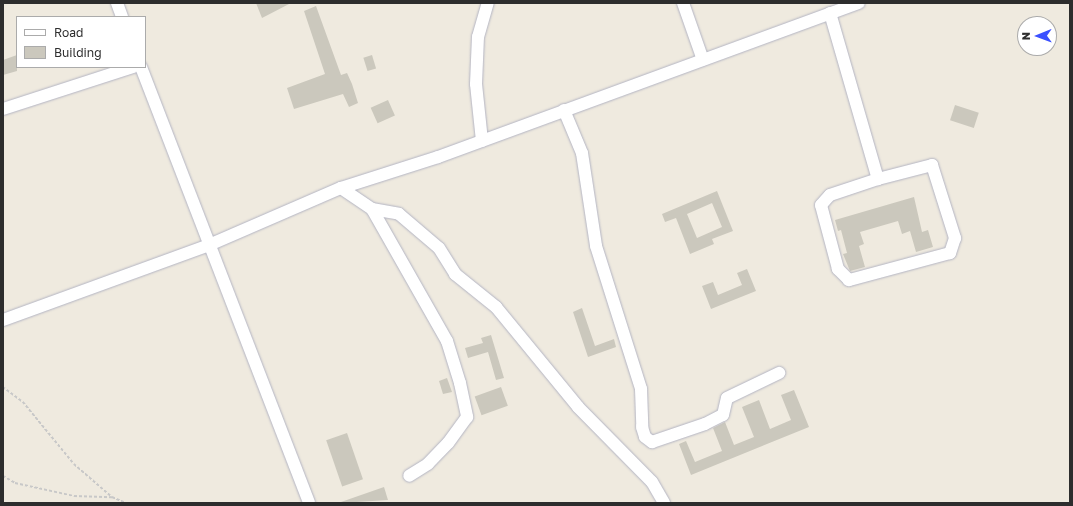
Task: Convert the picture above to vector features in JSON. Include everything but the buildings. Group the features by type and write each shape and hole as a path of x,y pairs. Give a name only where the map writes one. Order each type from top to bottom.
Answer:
{"street":[{"path":"117,3 122,16"},
{"path":"482,141 476,84 478,37 488,3"},
{"path":"683,3 703,60"},
{"path":"3,320 209,246 341,188 482,141 859,3"},
{"path":"830,13 878,179"},
{"path":"3,109 130,68"},
{"path":"141,68 309,503"},
{"path":"564,110 582,153 596,246 641,389 642,427 646,437 652,442 705,424 722,415 727,398 779,373"},
{"path":"932,165 955,238 954,246 950,253 849,280 838,269 821,204 830,195 878,179 932,165"},
{"path":"341,188 372,209 399,214 439,248 455,274 496,307 578,407 652,482 664,503"},
{"path":"372,209 446,341 460,383 467,417 448,443 428,464 409,476"}],"path":[{"path":"3,387 23,402 74,464 112,497 126,503"},
{"path":"3,476 15,483 74,496 112,497"}]}
